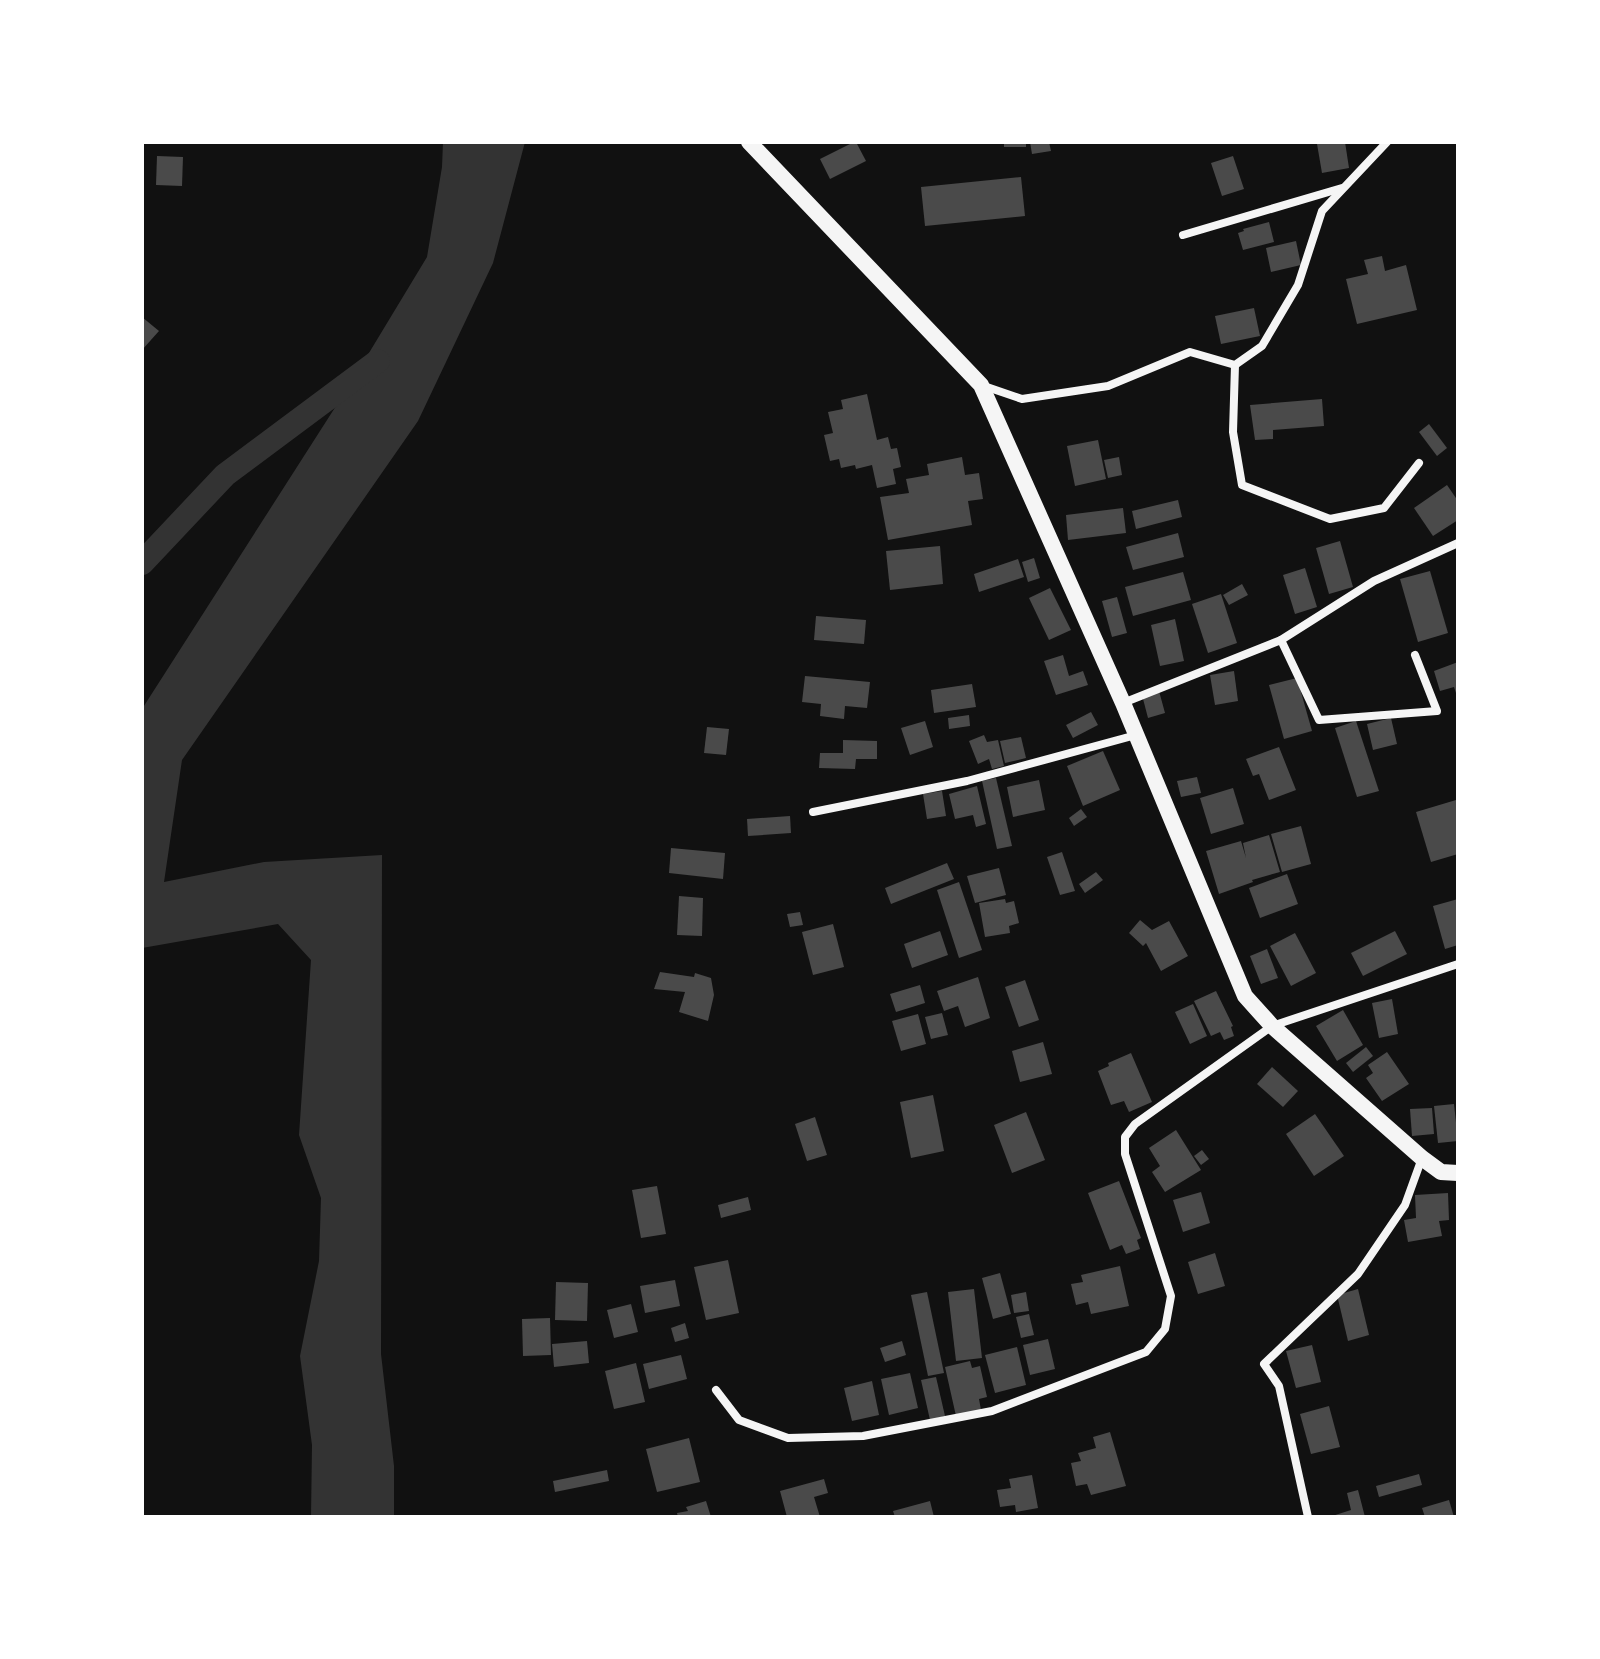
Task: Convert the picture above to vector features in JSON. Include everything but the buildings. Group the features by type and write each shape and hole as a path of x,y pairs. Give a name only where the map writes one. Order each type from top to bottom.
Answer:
{"main road":[{"path":"749,142 981,385 1137,735 1245,996 1272,1026 1422,1158 1441,1172 1458,1173"}],"street":[{"path":"1235,365 1262,346 1298,285 1322,211 1387,142"},
{"path":"1183,235 1343,188"},
{"path":"981,385 1022,399 1108,386 1190,352 1235,365"},
{"path":"1235,365 1233,432 1242,485 1330,519 1384,508 1419,463"},
{"path":"1123,703 1281,640 1374,581 1458,543"},
{"path":"1281,640 1319,720 1437,711 1415,655"},
{"path":"813,812 967,781 1137,735"},
{"path":"716,1390 739,1420 788,1438 863,1436 992,1411 1146,1352 1165,1329 1171,1296 1125,1154 1125,1137 1135,1124 1272,1026 1458,964"},
{"path":"1308,1517 1279,1386 1264,1364 1358,1274 1405,1205 1422,1158"}],"shaded area":[{"path":"443,142 525,142 493,263 418,421 182,760 164,882 264,862 382,855 381,1354 394,1466 394,1517 311,1517 312,1445 300,1356 319,1261 321,1198 299,1135 311,960 278,924 142,948 142,709 352,381 427,257 442,167"}],"waterway":[{"path":"142,563 225,475 378,361"}]}
